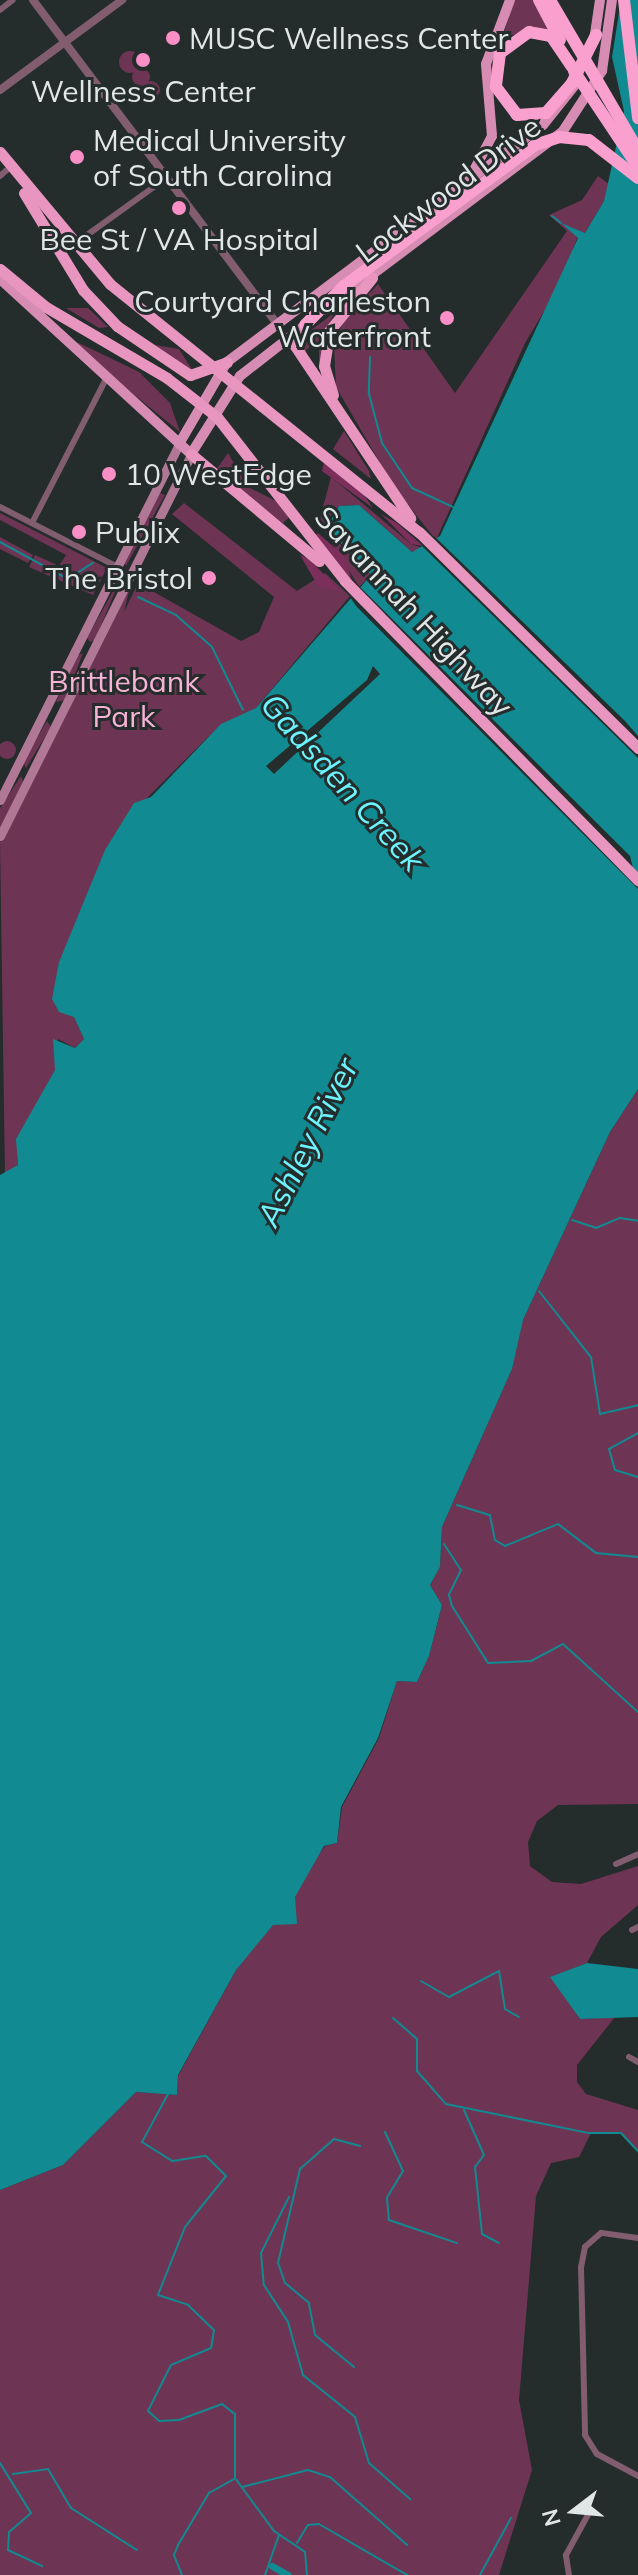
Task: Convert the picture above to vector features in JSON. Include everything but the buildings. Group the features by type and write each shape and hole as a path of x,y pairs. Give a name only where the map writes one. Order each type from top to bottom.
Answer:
{"highway":[{"path":"539,0 572,67"},
{"path":"550,0 638,150"},
{"path":"624,0 638,118"},
{"path":"596,35 572,83 546,113 517,115 496,87 500,53 529,32 551,36 572,67 638,167"},
{"path":"305,325 423,228 528,149 559,137 599,143 638,178"},
{"path":"0,153 4,173 83,290 117,326 190,375 227,362"},
{"name":"Savannah Highway","path":"0,153 121,294 329,456 421,534 638,748"},
{"name":"Savannah Highway","path":"0,269 217,417 345,581 638,880"},
{"path":"348,424 328,384 326,344 340,313 372,278"},
{"path":"289,337 421,534"},
{"path":"191,454 345,581"}],"main road":[{"path":"443,201 490,146 486,64 510,0"},
{"name":"Lockwood Drive","path":"0,800 179,444 227,362 526,139 568,99 596,35 600,0"},
{"name":"Lockwood Drive","path":"0,836 221,398 289,337 536,155 563,131 596,83 612,0"},
{"path":"305,325 299,316 341,276"},
{"path":"2,282 105,381 191,454"},
{"path":"277,324 289,337"},
{"path":"161,484 173,490"},
{"path":"118,567 132,574"},
{"path":"79,645 93,652"},
{"path":"46,709 60,717"},
{"path":"16,769 30,776"}],"street":[{"path":"0,10 13,0"},
{"path":"33,0 277,324"},
{"path":"0,90 122,0"},
{"path":"76,243 166,178"},
{"path":"32,523 105,381"},
{"path":"0,507 118,567"},
{"path":"616,1864 638,1854"},
{"path":"629,2057 638,2062"},
{"path":"638,2238 601,2233 585,2247 581,2267 585,2435 590,2449 638,2476"},
{"path":"569,2575 566,2555 590,2511"}],"green space":[{"path":"514,0 533,0 548,31 503,36"},
{"path":"126,51 134,51 141,62 134,73 126,73 119,66 119,58"},
{"path":"141,68 150,77 141,86 132,77"},
{"path":"151,81 160,90 151,99 142,90"},
{"path":"598,176 609,184 604,201 585,233 564,225 578,236 558,288 525,343 436,540 394,487 336,387 334,346 343,322 378,284 455,393 567,231 549,215 582,200"},
{"path":"66,308 88,308 108,327 99,328"},
{"path":"334,313 319,367 319,341 306,350 307,358 299,339"},
{"path":"79,343 139,372 170,403 180,432 73,345"},
{"path":"155,345 179,349 193,371"},
{"path":"344,431 369,471 371,479 333,449"},
{"path":"228,453 248,487 296,511 283,523 292,531 216,470"},
{"path":"331,477 411,544 426,549 412,552 359,505 339,506 329,518 330,534 371,575 359,587 319,522"},
{"path":"160,493 165,495 126,566 124,563"},
{"name":"Brittlebank Park","path":"184,503 297,591 325,573 350,596 256,708 208,737 121,824 59,962 57,1009 74,1017 84,1039 75,1048 58,1039 55,1070 17,1144 18,1165 5,1177 0,842 130,587 124,612 138,583 241,641 259,632 274,597 172,514"},
{"path":"0,513 107,568 93,595 29,567 35,555 59,566 66,555 0,520"},
{"path":"0,537 33,555 28,563 0,549"},
{"path":"122,575 95,640 90,642 87,638"},
{"path":"83,653 65,700 56,702 77,656"},
{"path":"47,721 51,727 26,768 23,762"},
{"path":"7,741 16,750 7,759 -2,750"},
{"path":"21,776 23,782 0,828 0,808"},
{"path":"638,1089 638,1804 558,1805 537,1821 528,1842 530,1866 552,1882 581,1884 638,1866 638,1905 601,1937 587,1963 551,1977 580,2019 615,2017 577,2065 577,2082 586,2094 638,2110 638,2151 621,2133 591,2133 579,2157 551,2163 536,2196 519,2400 532,2470 499,2575 0,2575 0,2190 63,2165 136,2092 177,2095 178,2076 236,1970 325,1846 337,1843 342,1807 379,1738 397,1681 417,1682 429,1656 442,1605 430,1585 440,1567 442,1527 512,1369 517,1333 610,1132"}],"shaded area":[{"path":"324,463 362,492 373,508 322,471"},
{"path":"381,514 397,523 423,546 411,544"},
{"path":"318,533 344,556 352,580 314,537"},
{"path":"300,555 309,559 340,591 318,586"}],"water":[{"name":"Ashley River","path":"621,0 638,0 638,1089 610,1132 523,1320 512,1369 442,1527 440,1567 430,1585 442,1605 429,1656 417,1682 397,1681 378,1738 341,1807 337,1843 324,1846 295,1897 297,1924 273,1925 236,1970 178,2075 177,2095 136,2092 63,2165 0,2190 0,1175 18,1165 16,1139 55,1070 53,1039 75,1048 84,1039 74,1017 59,1012 52,999 59,962 105,850 134,803 151,797 221,724 256,708 371,575 326,528 339,506 359,505 412,552 440,536 578,238 561,223 585,233 604,201 624,111 612,57"},
{"path":"587,1963 638,1969 638,2017 580,2019 550,1977"}],"pier":[{"path":"434,536 625,721 638,736 638,758 422,546"},
{"path":"357,584 630,856 638,889 357,607 347,593"},
{"path":"373,666 380,674 274,774 266,766 367,680"}],"waterway":[{"path":"552,216 561,223"},
{"path":"370,357 369,394 382,443 412,488 453,507"},
{"name":"Gadsden Creek","path":"0,542 68,579 93,563"},
{"name":"Gadsden Creek","path":"138,597 176,615 212,647 243,710"},
{"path":"572,1220 596,1228 620,1218 638,1221"},
{"path":"539,1291 591,1357 600,1414 638,1405"},
{"path":"638,1433 609,1449 615,1470 638,1477"},
{"path":"457,1505 490,1515 495,1540 505,1546 558,1524 596,1553 638,1557"},
{"path":"444,1544 461,1570 449,1595 452,1606 488,1663 531,1661 563,1644 638,1712"},
{"path":"421,1981 449,1997 499,1971 505,2009 519,2017"},
{"path":"393,2018 417,2039 417,2071 446,2104 589,2133 621,2133 638,2151"},
{"path":"168,2094 142,2142 173,2161 206,2156 226,2176 185,2227 158,2295 188,2305 214,2330 211,2348 171,2365 148,2411 159,2421 179,2420 222,2404 235,2414 235,2478 274,2531 305,2552 307,2575"},
{"path":"464,2110 484,2155 475,2167 482,2234 499,2243"},
{"path":"385,2132 403,2171 387,2198 389,2220 457,2243"},
{"path":"354,2367 315,2335 309,2303 285,2283 278,2263 300,2169 334,2139 360,2146"},
{"path":"289,2197 261,2253 264,2285 288,2322 303,2375 355,2417 369,2463 410,2499"},
{"path":"0,2463 31,2513 9,2532 8,2550 42,2566"},
{"path":"13,2474 48,2469 71,2508 137,2550"},
{"path":"242,2487 308,2470 330,2477 407,2545"},
{"path":"182,2575 174,2555 178,2545 209,2493 234,2479"},
{"path":"480,2575 511,2518"},
{"path":"297,2543 308,2525 319,2524 407,2575"},
{"path":"265,2575 279,2535"},
{"path":"272,2566 288,2575"}],"place":[{"name":"MUSC Wellness Center","path":"173,38"},
{"name":"Wellness Center","path":"143,60"},
{"name":"Medical University of South Carolina","path":"77,157"},
{"name":"Bee St / VA Hospital","path":"179,208"},
{"name":"Courtyard Charleston Waterfront","path":"447,318"},
{"name":"10 WestEdge","path":"109,474"},
{"name":"Publix","path":"79,532"},
{"name":"The Bristol","path":"209,578"}]}
